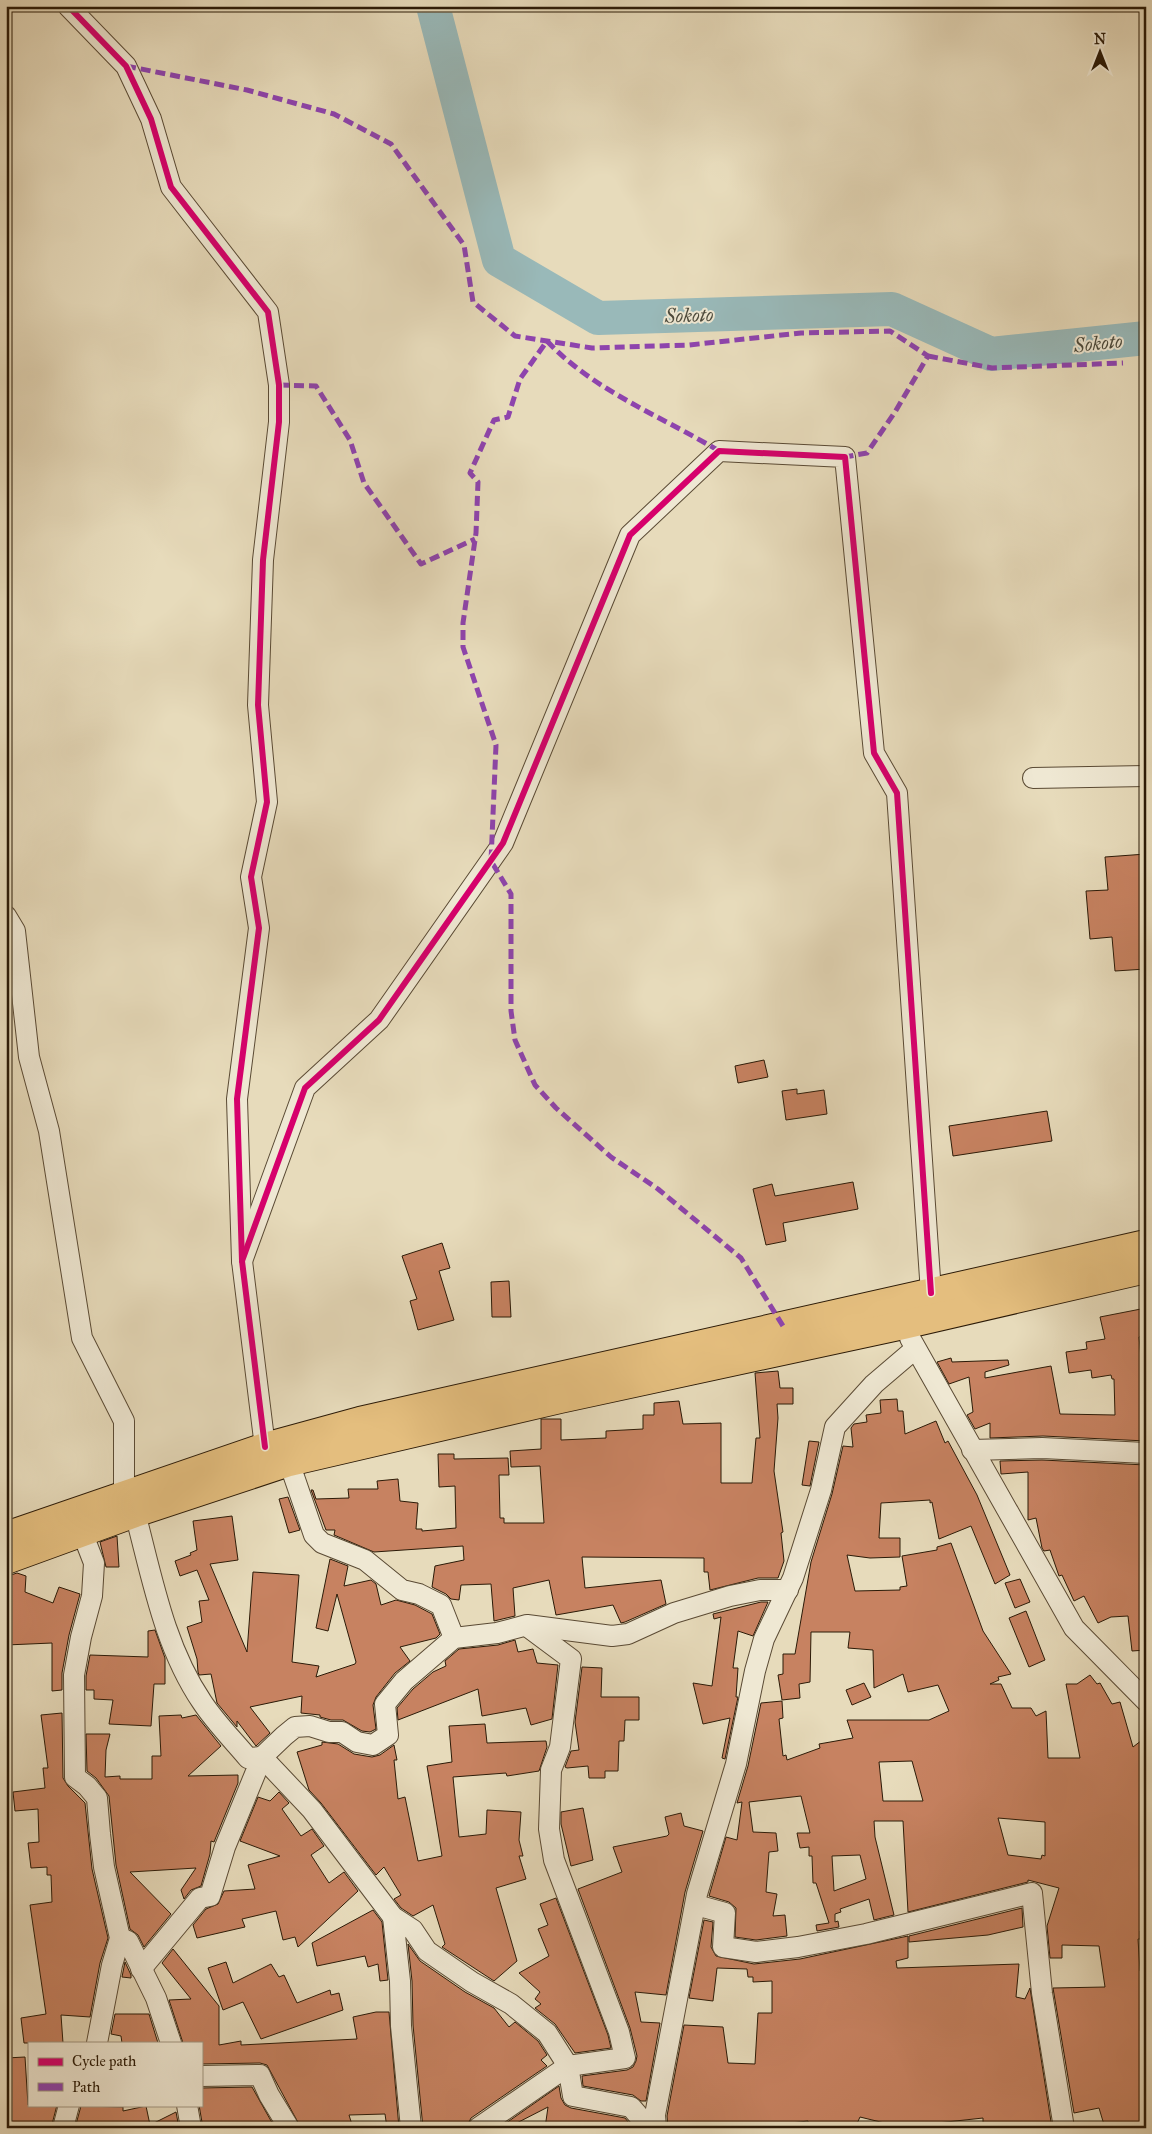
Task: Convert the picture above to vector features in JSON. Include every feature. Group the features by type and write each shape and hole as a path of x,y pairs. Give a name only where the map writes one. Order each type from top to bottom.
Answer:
{"main road":[{"path":"6,1536 289,1462 560,1399 897,1314 931,1293 1146,1244"},
{"path":"6,1560 82,1532 130,1504 265,1447 360,1421 897,1314 1146,1269"}],"street":[{"path":"68,6 126,66 151,119 171,187 268,312 275,357 279,422 264,560 258,704 268,802 251,877 259,928 237,1099 242,1262 265,1447"},
{"path":"242,1262 305,1088 379,1020 502,844 630,535 720,450 845,457 874,753 897,794 931,1293"},
{"path":"1033,778 1146,776"},
{"path":"6,916 15,931 29,1058 49,1131 82,1338 124,1421 130,1504 162,1615 176,1654 202,1702 248,1758 262,1757"},
{"path":"897,1314 915,1349 1074,1628 1146,1701"},
{"path":"656,2128 657,2106 697,1894 736,1764 755,1671 764,1639 788,1590 820,1490 835,1426 874,1384 915,1349"},
{"path":"972,1450 1042,1448 1146,1453"},
{"path":"289,1462 314,1535 322,1543 364,1560 402,1590 419,1594 441,1605 454,1638"},
{"path":"82,1532 94,1563 92,1596 74,1674 75,1777 87,1786 97,1798 104,1867 120,1938 112,1965 97,2042"},
{"path":"141,1969 200,1898 210,1896 225,1847 262,1757 296,1727 310,1726 329,1732 342,1732 357,1742 373,1745 388,1735 385,1704 404,1681 454,1638 497,1633 527,1626 612,1636 628,1634 674,1613 730,1596 760,1590 788,1590"},
{"path":"478,2128 568,2066 626,2058 619,2032 554,1860 549,1829 551,1770 560,1748 571,1659 527,1626"},
{"path":"262,1757 312,1810 393,1917 413,1930 427,1951 472,1982 511,2004 547,2033 568,2066 573,2096 631,2107 644,2122 645,2128"},
{"path":"696,1905 725,1913 724,1947 756,1952 798,1947 866,1934 1032,1893 1042,1993 1064,2128"},
{"path":"393,1917 400,1981 400,2026 411,2128"},
{"path":"120,1938 128,1941 156,1998 170,2042"},
{"path":"202,2076 260,2075 269,2095 289,2128"},
{"path":"63,2128 69,2106"},
{"path":"187,2106 191,2128"}],"building":[{"path":"1146,854 1146,969 1115,971 1112,937 1090,939 1086,891 1108,890 1105,857"},
{"path":"764,1060 768,1077 738,1083 735,1066"},
{"path":"797,1089 797,1094 824,1090 827,1114 786,1120 782,1091"},
{"path":"1047,1111 1052,1141 953,1156 949,1126"},
{"path":"853,1182 858,1209 783,1223 786,1241 766,1245 753,1189 772,1184 775,1196"},
{"path":"442,1243 450,1268 439,1271 454,1320 418,1330 410,1301 417,1299 402,1256"},
{"path":"509,1281 511,1317 492,1317 491,1282"},
{"path":"1146,1308 1146,1335 1139,1337 1143,1380 1144,1437 1146,1437 1146,1441 1043,1436 990,1438 990,1423 975,1429 967,1415 973,1412 969,1377 949,1384 937,1362 951,1358 952,1362 1008,1360 1009,1365 985,1372 985,1378 1051,1366 1060,1414 1115,1415 1114,1379 1112,1379 1111,1375 1092,1378 1091,1370 1069,1373 1066,1352 1087,1349 1086,1342 1105,1339 1100,1317"},
{"path":"778,1371 780,1388 793,1388 793,1404 777,1404 778,1418 774,1471 783,1532 781,1533 784,1561 778,1578 758,1578 710,1590 708,1572 704,1572 704,1558 582,1557 585,1588 661,1580 666,1604 625,1622 621,1623 613,1605 556,1615 549,1580 513,1588 515,1616 494,1621 491,1584 461,1585 459,1600 451,1599 446,1594 432,1587 435,1566 464,1560 463,1546 374,1552 334,1535 335,1530 326,1530 311,1490 313,1490 316,1499 349,1498 348,1489 378,1489 377,1481 398,1479 400,1501 418,1503 416,1529 422,1529 422,1531 456,1528 455,1486 439,1487 438,1454 454,1454 454,1459 508,1458 509,1475 499,1475 500,1518 504,1518 504,1523 544,1523 540,1466 511,1467 510,1451 541,1449 541,1419 561,1419 561,1440 606,1438 606,1431 643,1429 643,1415 654,1415 654,1403 679,1401 683,1424 721,1423 721,1483 752,1483 756,1438 760,1438 755,1373"},
{"path":"897,1399 898,1411 903,1411 905,1434 936,1421 945,1443 948,1441 977,1495 1010,1575 995,1584 971,1526 939,1539 930,1500 881,1503 879,1538 900,1538 900,1557 870,1558 847,1555 855,1591 900,1590 900,1587 907,1586 902,1556 937,1550 937,1547 951,1543 983,1631 1011,1674 998,1677 999,1680 990,1684 1001,1684 1012,1708 1031,1708 1036,1716 1046,1711 1048,1758 1080,1758 1066,1684 1077,1684 1090,1675 1097,1684 1100,1683 1112,1704 1120,1702 1133,1747 1146,1737 1146,1932 1140,1931 1140,1939 1138,1939 1140,1971 1146,1971 1146,2128 1105,2128 1099,2108 1074,2113 1053,1988 1105,1987 1099,1946 1062,1945 1062,1958 1050,1958 1047,1926 1059,1888 1028,1880 1028,1882 908,1912 903,1821 874,1821 875,1837 894,1915 874,1920 869,1899 840,1909 841,1912 835,1914 835,1922 838,1921 839,1927 817,1931 816,1925 829,1923 816,1883 813,1883 812,1856 809,1856 809,1847 800,1848 797,1833 810,1833 801,1796 749,1802 753,1832 776,1833 778,1851 769,1852 766,1892 777,1894 773,1916 785,1915 787,1936 756,1940 735,1937 736,1908 729,1902 709,1896 726,1837 737,1840 742,1802 737,1803 748,1766 761,1703 782,1701 783,1718 779,1719 783,1756 786,1755 787,1760 820,1748 819,1744 853,1738 847,1720 929,1720 949,1711 938,1685 908,1692 903,1674 874,1688 873,1650 848,1648 850,1632 811,1632 810,1682 799,1684 800,1698 782,1700 778,1675 783,1674 783,1654 795,1654 811,1562 832,1494 843,1446 853,1447 851,1428 854,1424 867,1422 866,1415 881,1413 880,1400","holes":["912,1761 923,1801 883,1801 879,1762","998,1818 1045,1822 1045,1856 1042,1855 1041,1859 1008,1855","860,1855 866,1879 834,1891 832,1856"]},
{"path":"809,1441 819,1442 810,1486 802,1485"},
{"path":"1042,1460 1146,1465 1146,1650 1132,1651 1128,1616 1111,1617 1098,1623 1084,1596 1074,1601 1062,1575 1059,1576 1050,1550 1044,1551 1042,1548 1036,1518 1028,1520 1028,1472 1001,1474 1000,1461"},
{"path":"288,1497 300,1530 289,1533 279,1499"},
{"path":"232,1516 238,1560 210,1564 247,1652 253,1572 299,1575 292,1662 319,1666 316,1677 355,1664 356,1662 337,1594 328,1631 316,1628 330,1559 348,1566 344,1586 371,1580 376,1584 381,1605 396,1600 415,1605 432,1614 440,1634 436,1638 400,1647 410,1661 395,1673 376,1697 373,1705 376,1729 370,1732 362,1731 343,1720 331,1720 320,1717 320,1715 301,1713 302,1696 250,1707 270,1733 256,1746 237,1721 237,1727 217,1703 211,1674 199,1675 197,1659 187,1627 202,1622 199,1601 209,1600 197,1570 180,1576 175,1561 191,1555 190,1553 197,1550 193,1521"},
{"path":"117,1536 119,1567 106,1567 100,1542"},
{"path":"17,1573 26,1576 25,1592 53,1603 59,1587 80,1594 69,1635 62,1673 62,1690 52,1691 52,1643 6,1645 6,1607 11,1575"},
{"path":"1020,1579 1030,1602 1015,1608 1005,1583"},
{"path":"768,1602 753,1636 738,1631 733,1668 738,1668 736,1697 738,1697 725,1759 722,1758 730,1718 703,1724 693,1683 712,1686 721,1617 714,1619 713,1614"},
{"path":"1026,1611 1045,1660 1029,1667 1009,1618"},
{"path":"155,1630 165,1658 165,1684 154,1684 151,1726 109,1724 113,1700 94,1699 94,1690 86,1690 86,1676 90,1655 148,1657 148,1631"},
{"path":"515,1640 518,1652 533,1649 537,1663 558,1665 552,1719 531,1725 526,1708 482,1716 478,1689 398,1720 397,1708 413,1689 433,1672 446,1666 445,1661 459,1649 498,1645"},
{"path":"582,1667 602,1668 601,1697 639,1697 639,1720 625,1720 624,1741 619,1741 618,1771 605,1771 605,1778 589,1778 588,1766 565,1767 571,1751 579,1750 575,1722"},
{"path":"864,1683 871,1697 852,1705 846,1690"},
{"path":"62,1713 63,1778 68,1786 85,1803 92,1869 108,1938 100,1963 90,2017 61,2015 63,2042 24,2043 21,2018 46,2014 30,1905 52,1902 51,1875 47,1875 47,1867 31,1868 28,1843 39,1842 38,1809 15,1811 13,1792 45,1788 43,1768 48,1768 41,1715"},
{"path":"181,1715 182,1718 196,1715 221,1746 188,1776 238,1775 238,1783 214,1842 211,1841 210,1854 201,1886 191,1890 184,1899 181,1890 196,1868 130,1872 171,1914 144,1947 138,1935 130,1929 116,1865 109,1796 96,1778 87,1771 86,1734 110,1734 106,1750 105,1777 120,1776 120,1779 152,1779 152,1756 161,1756 159,1716"},
{"path":"485,1724 487,1743 546,1741 547,1747 539,1771 507,1776 506,1773 453,1777 459,1837 486,1834 487,1810 521,1812 519,1840 523,1856 519,1856 526,1879 496,1888 517,1961 494,1981 442,1947 445,1944 433,1905 413,1916 401,1908 394,1899 401,1895 384,1867 376,1875 309,1790 297,1752 322,1745 322,1742 338,1744 354,1754 372,1757 380,1755 394,1745 397,1760 394,1760 398,1799 405,1797 418,1861 442,1856 427,1766 452,1762 449,1726"},
{"path":"279,1792 289,1803 282,1809 301,1836 312,1829 324,1846 311,1855 329,1883 344,1872 358,1891 298,1947 295,1937 283,1940 276,1911 242,1919 245,1927 197,1938 193,1925 206,1909 218,1904 224,1891 255,1889 248,1865 280,1856 240,1841 258,1797 270,1801"},
{"path":"583,1808 593,1860 571,1866 561,1824 561,1812"},
{"path":"681,1813 684,1826 703,1831 685,1892 666,1995 635,1992 641,2022 660,2023 646,2101 641,2101 633,2095 583,2086 582,2076 627,2070 633,2067 637,2056 630,2028 578,1889 622,1872 613,1847 667,1836 669,1834 665,1817"},
{"path":"556,1898 608,2035 611,2048 575,2053 555,2024 535,2008 541,2004 535,1999 540,1992 519,1973 549,1956 538,1929 548,1925 540,1904"},
{"path":"1022,1908 1023,1927 988,1935 909,1942 909,1936"},
{"path":"373,1910 382,1922 388,1980 380,1981 378,1964 368,1967 365,1956 317,1966 312,1943"},
{"path":"704,1920 713,1922 711,1947 716,1956 754,1964 800,1959 908,1936 908,1958 896,1961 897,1968 1019,1964 1016,1997 1025,1999 1030,1988 1052,2128 983,2128 983,2118 928,2124 927,2128 905,2128 860,2117 855,2128 808,2128 808,2121 765,2126 765,2128 668,2128 667,2116 684,2025 723,2027 728,2063 755,2064 758,2013 772,2013 772,1981 753,1982 753,1977 748,1977 747,1969 717,1968 713,2001 689,1998"},
{"path":"408,1944 420,1961 465,1992 494,2008 509,2027 515,2022 538,2041 547,2055 541,2060 547,2066 471,2118 466,2128 423,2128 413,2025 412,1981"},
{"path":"173,1949 219,2006 219,2045 241,2041 241,2045 357,2039 353,2017 376,2012 389,2012 399,2128 387,2128 385,2114 349,2115 353,2128 301,2128 267,2065 260,2063 202,2064 202,2042 183,2042 169,2000 191,1999 162,1963"},
{"path":"125,1962 131,1975 131,1978 122,1977"},
{"path":"226,1962 233,1983 271,1964 279,1977 284,1975 297,2003 330,1990 331,1995 339,1993 343,2010 261,2039 243,2002 223,2010 208,1968"},
{"path":"115,2014 149,2014 158,2042 122,2042 121,2036 111,2034"},
{"path":"25,2057 28,2106 57,2106 51,2128 6,2128 6,2058"},
{"path":"559,2086 561,2098 565,2105 571,2108 625,2118 633,2128 545,2128 548,2107 507,2128 499,2128"},
{"path":"252,2087 275,2128 203,2128 199,2106 202,2106 202,2088"},
{"path":"81,2106 123,2107 123,2111 146,2106 150,2125 176,2112 179,2128 75,2128"}],"waterway":[{"name":"Sokoto","path":"433,6 499,260 598,318 892,309 991,354 1146,338"}],"marked path":[{"path":"126,66 247,90 334,114 391,144 464,245 473,302 515,336 592,348 689,345 801,333 890,331 928,356 895,412 867,453 845,457"},
{"path":"719,451 607,389 566,359 547,341 520,379 508,417 494,420 470,473 478,482 476,533 463,623 463,647 496,745 491,861 511,894 511,1011 515,1040 535,1085 556,1108 611,1157 658,1189 741,1258 783,1326"},
{"path":"928,356 992,368 1123,363"},
{"path":"279,385 316,386 350,440 364,483 421,564 475,539"}],"cycle path":[{"path":"68,6 126,66 151,119 171,187 268,312 279,385 279,422 263,560 258,705 267,802 251,877 259,928 237,1099 242,1261 265,1447"},
{"path":"242,1261 305,1088 379,1020 503,843 630,535 719,451 845,457 874,753 897,793 931,1293"}]}
